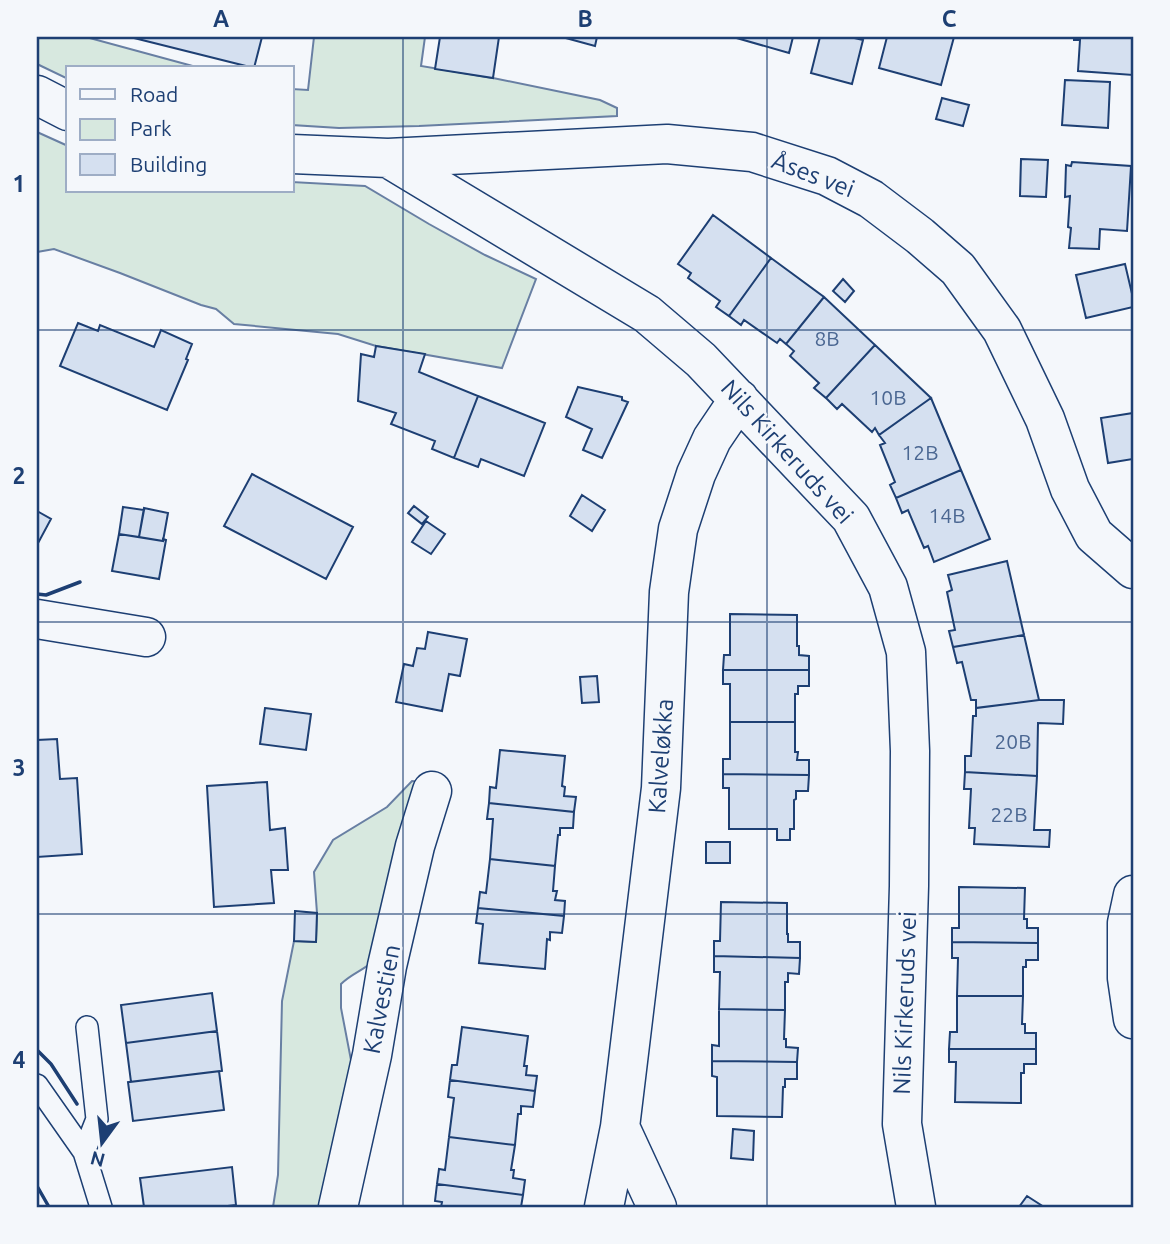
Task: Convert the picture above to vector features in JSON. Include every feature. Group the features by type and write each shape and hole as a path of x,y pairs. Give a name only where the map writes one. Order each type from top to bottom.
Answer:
{"street":[{"path":"37,95 66,110"},
{"name":"Åses vei","path":"294,154 388,158 667,144 752,152 827,176 871,199 920,236 958,270 1002,330 1045,419 1070,489 1094,535 1133,569"},
{"name":"Nils Kirkeruds vei","path":"388,158 647,314 701,360 851,519 888,587 906,652 910,751 909,886 902,1124 916,1207"},
{"name":"Kalveløkka","path":"604,1207 620,1127 661,788 669,592 678,529 696,474 712,439 739,398"},
{"path":"37,619 146,637"},
{"name":"Kalvestien","path":"338,1207 372,1055 390,952 415,846 432,791"},
{"path":"1133,895 1127,923 1127,978 1133,1019"},
{"path":"620,1127 657,1207"}],"lane":[{"path":"84,1152 97,1119 87,1027"},
{"path":"37,1085 84,1152 100,1207"}],"green space":[{"path":"37,37 86,37 193,66 66,66 66,78 37,64"},
{"path":"314,37 425,37 421,66 600,100 617,108 617,116 419,126 339,128 294,125 294,89 308,90"},
{"path":"37,132 66,145 66,192 294,192 294,182 365,186 485,255 536,279 502,368 376,346 338,334 234,324 216,309 120,273 54,249 37,252"},
{"path":"412,781 426,783 377,958 341,984 341,1008 351,1060 351,1090 327,1207 273,1207 278,1175 282,1001 294,941 316,942 314,872 333,840 387,807"}],"building":[{"path":"130,37 262,37 255,66"},
{"path":"440,37 499,37 493,78 435,69"},
{"path":"562,37 597,37 595,46"},
{"path":"733,37 793,37 789,53"},
{"path":"820,37 863,40 852,84 811,73"},
{"path":"887,37 954,37 941,85 879,68"},
{"path":"1074,37 1133,37 1133,75 1078,71 1080,40 1074,40"},
{"path":"1065,80 1110,82 1108,128 1062,125"},
{"path":"942,98 969,105 963,126 936,119"},
{"path":"1021,159 1048,160 1046,197 1020,196"},
{"path":"1072,162 1131,166 1127,231 1100,229 1099,249 1069,248 1070,196 1065,197 1066,165 1071,166"},
{"path":"713,215 771,258 729,316 716,307 720,301 688,278 691,273 678,264"},
{"path":"771,258 824,297 786,344 780,339 777,343 744,320 741,325 729,316"},
{"path":"1125,264 1133,307 1086,318 1076,275"},
{"path":"843,279 854,291 845,302 833,291"},
{"path":"824,297 875,345 826,398 814,388 819,383 790,356 794,351 786,344"},
{"path":"78,323 98,331 100,325 154,347 161,330 192,344 167,410 60,366"},
{"path":"875,345 931,398 879,435 875,428 872,432 842,404 837,409 826,398"},
{"path":"376,346 425,354 419,372 478,396 454,458 432,449 435,441 391,424 396,413 358,401 361,354 374,357"},
{"path":"578,387 622,397 622,400 628,402 602,458 583,450 592,429 566,417"},
{"path":"478,396 545,423 524,476 481,459 478,467 454,458"},
{"path":"931,398 961,470 896,498 890,485 895,482 880,445 885,443 879,435"},
{"path":"1133,413 1133,459 1108,463 1101,418"},
{"path":"961,470 990,539 934,562 928,546 924,548 908,510 902,513 896,498"},
{"path":"252,474 353,527 326,579 224,526"},
{"path":"582,495 605,510 592,531 570,516"},
{"path":"414,506 428,517 422,524 408,513"},
{"path":"123,507 144,510 139,537 119,534"},
{"path":"144,508 168,513 163,541 139,537"},
{"path":"37,511 51,519 37,545"},
{"path":"426,521 445,534 431,554 412,542"},
{"path":"119,534 166,540 159,579 112,571"},
{"path":"1007,561 1024,635 953,647 949,631 955,630 947,592 952,590 948,575"},
{"path":"730,614 797,615 797,646 799,655 809,656 809,670 723,670 724,655 730,655"},
{"path":"428,632 467,639 460,676 449,674 442,711 396,702 404,664 413,666 417,648 425,649"},
{"path":"1024,635 1039,700 976,708 976,700 971,700 962,662 957,663 953,647"},
{"path":"723,670 809,670 809,686 798,686 798,694 795,694 795,722 730,722 730,684 723,684"},
{"path":"597,676 599,702 582,703 580,677"},
{"path":"1039,700 1064,700 1063,724 1038,723 1037,776 965,772 965,756 971,756 973,716 976,716 976,708"},
{"path":"265,708 311,714 306,750 260,744"},
{"path":"730,722 795,722 797,760 809,760 809,775 723,774 723,759 730,759"},
{"path":"57,739 60,779 77,778 82,854 37,857 37,740"},
{"path":"500,750 565,756 562,786 565,787 564,796 576,797 574,812 489,803 490,787 496,788"},
{"path":"965,772 1037,776 1034,830 1050,830 1049,847 974,844 975,828 969,828 971,789 964,789"},
{"path":"723,774 809,775 808,791 796,791 794,829 790,829 790,840 777,840 777,829 729,829 729,788 723,788"},
{"path":"267,782 270,830 285,828 288,870 271,870 274,903 214,907 207,786"},
{"path":"489,803 574,812 573,828 560,828 555,866 490,859 493,819 487,819"},
{"path":"706,842 730,842 730,863 706,863"},
{"path":"490,859 555,866 553,891 557,891 555,900 565,901 564,916 478,908 480,892 486,893"},
{"path":"959,887 1025,888 1024,919 1027,919 1027,928 1038,928 1038,943 952,942 952,928 959,928"},
{"path":"721,902 787,903 788,942 800,942 800,958 714,956 714,941 720,941"},
{"path":"478,908 564,916 562,933 550,932 550,940 547,939 545,969 479,963 483,924 476,923"},
{"path":"295,911 317,913 316,942 294,941"},
{"path":"952,942 1038,943 1038,960 1026,960 1026,967 1023,967 1023,996 957,996 958,958 952,958"},
{"path":"714,956 800,958 799,974 788,973 788,982 785,982 785,1010 719,1009 720,972 714,972"},
{"path":"212,993 217,1031 126,1043 121,1005"},
{"path":"957,996 1023,996 1022,1024 1025,1024 1025,1033 1036,1033 1036,1049 949,1049 950,1032 957,1032"},
{"path":"719,1009 785,1010 784,1039 786,1047 798,1048 797,1062 712,1061 712,1045 719,1046"},
{"path":"462,1027 528,1036 524,1066 527,1066 526,1075 537,1076 535,1091 450,1080 452,1065 457,1065"},
{"path":"217,1031 222,1071 131,1082 126,1043"},
{"path":"949,1049 1036,1049 1036,1064 1024,1064 1024,1073 1021,1073 1021,1103 955,1102 956,1062 949,1062"},
{"path":"712,1061 797,1062 797,1079 785,1079 782,1117 717,1116 717,1077 712,1076"},
{"path":"219,1071 224,1110 133,1121 128,1082"},
{"path":"450,1080 535,1091 533,1107 521,1106 521,1114 518,1114 515,1145 449,1137 454,1098 448,1097"},
{"path":"733,1129 754,1131 753,1160 731,1158"},
{"path":"449,1137 515,1145 511,1170 514,1170 513,1178 525,1180 523,1195 437,1184 439,1169 445,1170"},
{"path":"232,1167 236,1205 144,1207 140,1178"},
{"path":"437,1184 523,1195 521,1207 441,1207 442,1202 435,1201"},
{"path":"1027,1196 1044,1207 1019,1207"}],"wall":[{"path":"37,594 46,595 80,582"},
{"path":"37,1050 51,1064 77,1104"},
{"path":"37,1186 49,1207"}]}
